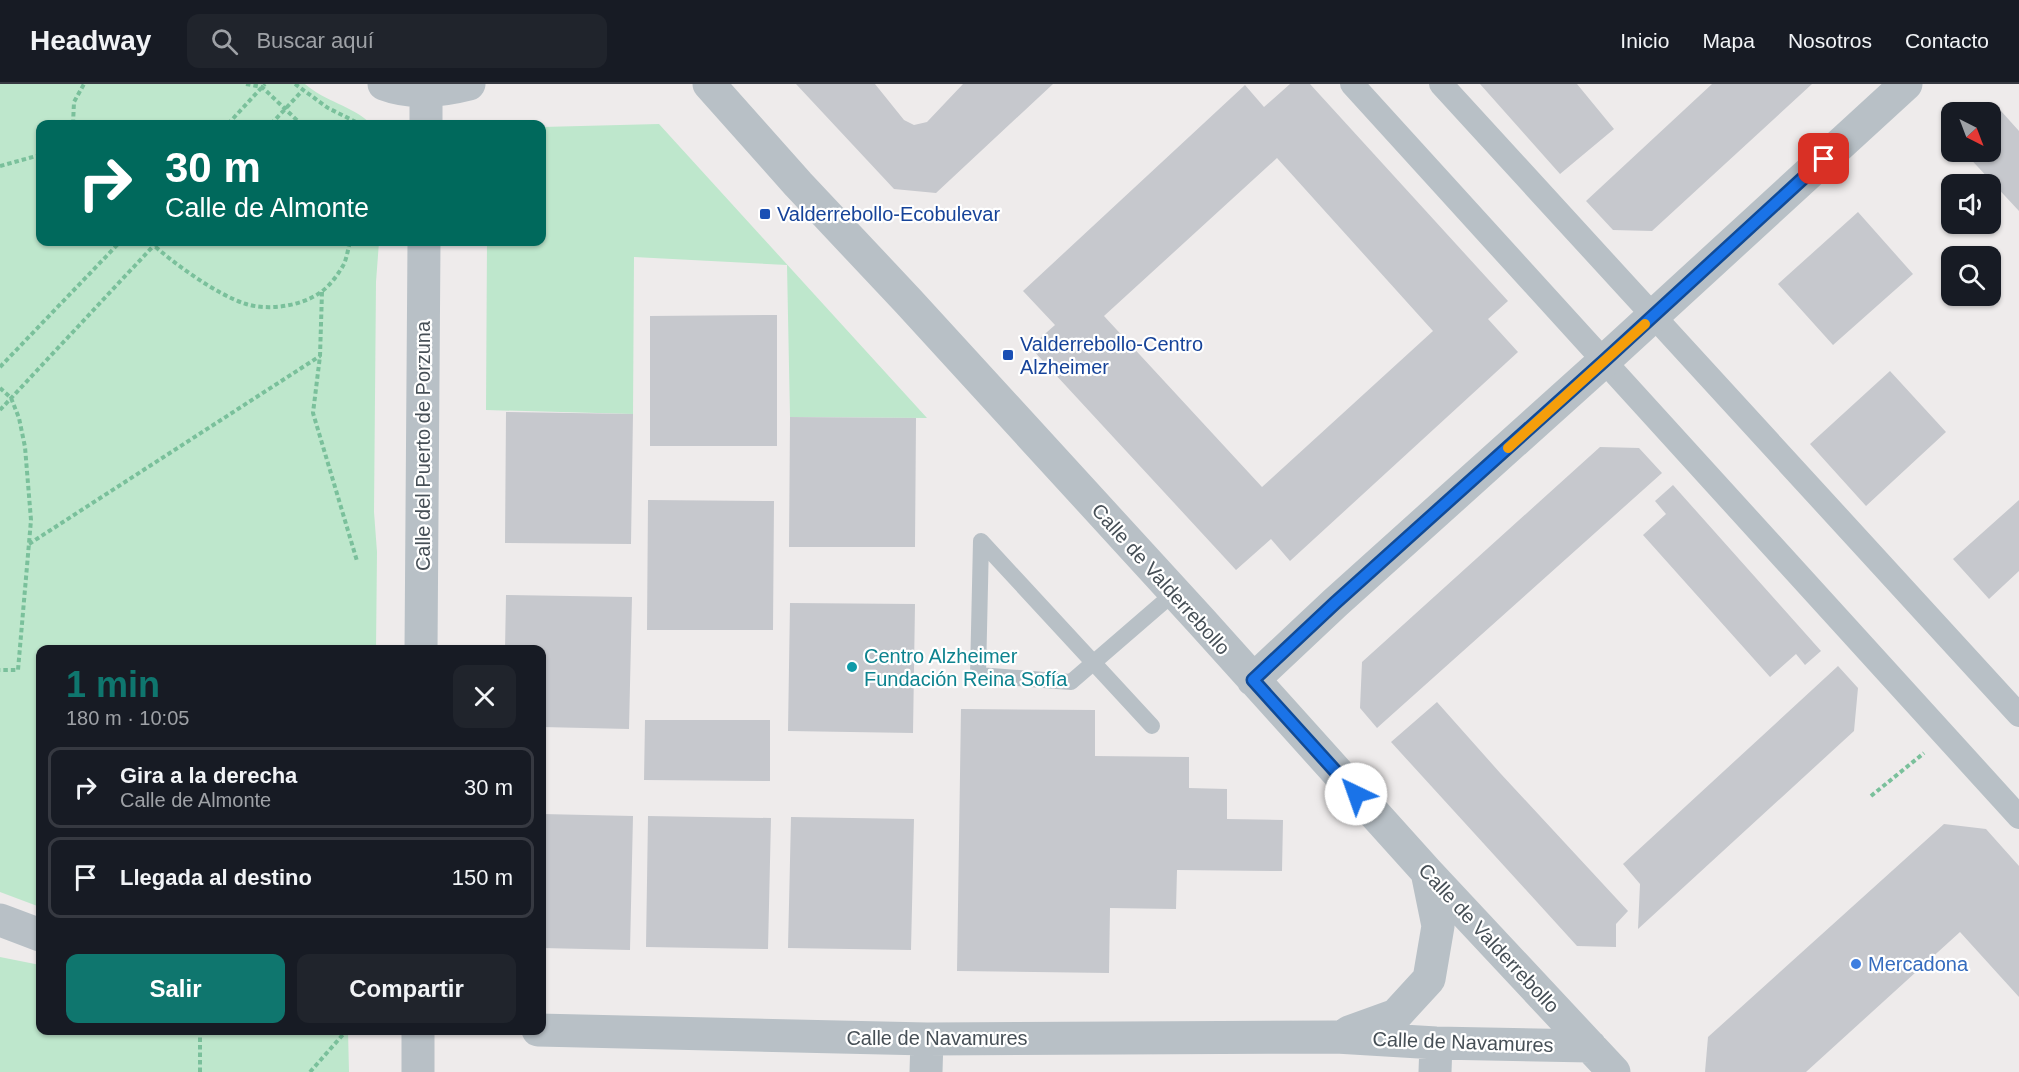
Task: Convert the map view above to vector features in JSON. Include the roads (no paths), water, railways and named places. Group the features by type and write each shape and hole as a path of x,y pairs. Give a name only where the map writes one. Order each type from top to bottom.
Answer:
{"street":[{"path":"384,84 392,87 426,90 454,88 469,84"},
{"name":"Calle de Valderrebollo","path":"706,84 908,302 1427,872 1614,1072"},
{"path":"1352,84 2019,817"},
{"path":"1440,84 2019,715"},
{"path":"1253,680 1906,84"},
{"path":"426,90 426,120"},
{"name":"Calle del Puerto de Porzuna","path":"421,645 424,246"},
{"name":"Calle de Navamures","path":"1336,1037 1396,1015 1429,979 1438,926 1427,872"},
{"path":"0,920 36,934"},
{"name":"Calle de Navamures","path":"546,1030 927,1039 1336,1037 1436,1058 1590,1046"},
{"path":"418,1035 418,1072"},
{"path":"926,1072 927,1039"}],"lane":[{"path":"1152,726 1093,663 981,541 978,675 1071,682 1093,663 1174,593"}],"place":[{"name":"Valderrebollo-Ecobulevar","path":"765,214"},
{"name":"Valderrebollo-Centro Alzheimer","path":"1008,355"},
{"name":"Centro Alzheimer Fundación Reina Sofía","path":"852,667"},
{"name":"Mercadona","path":"1856,964"}]}
